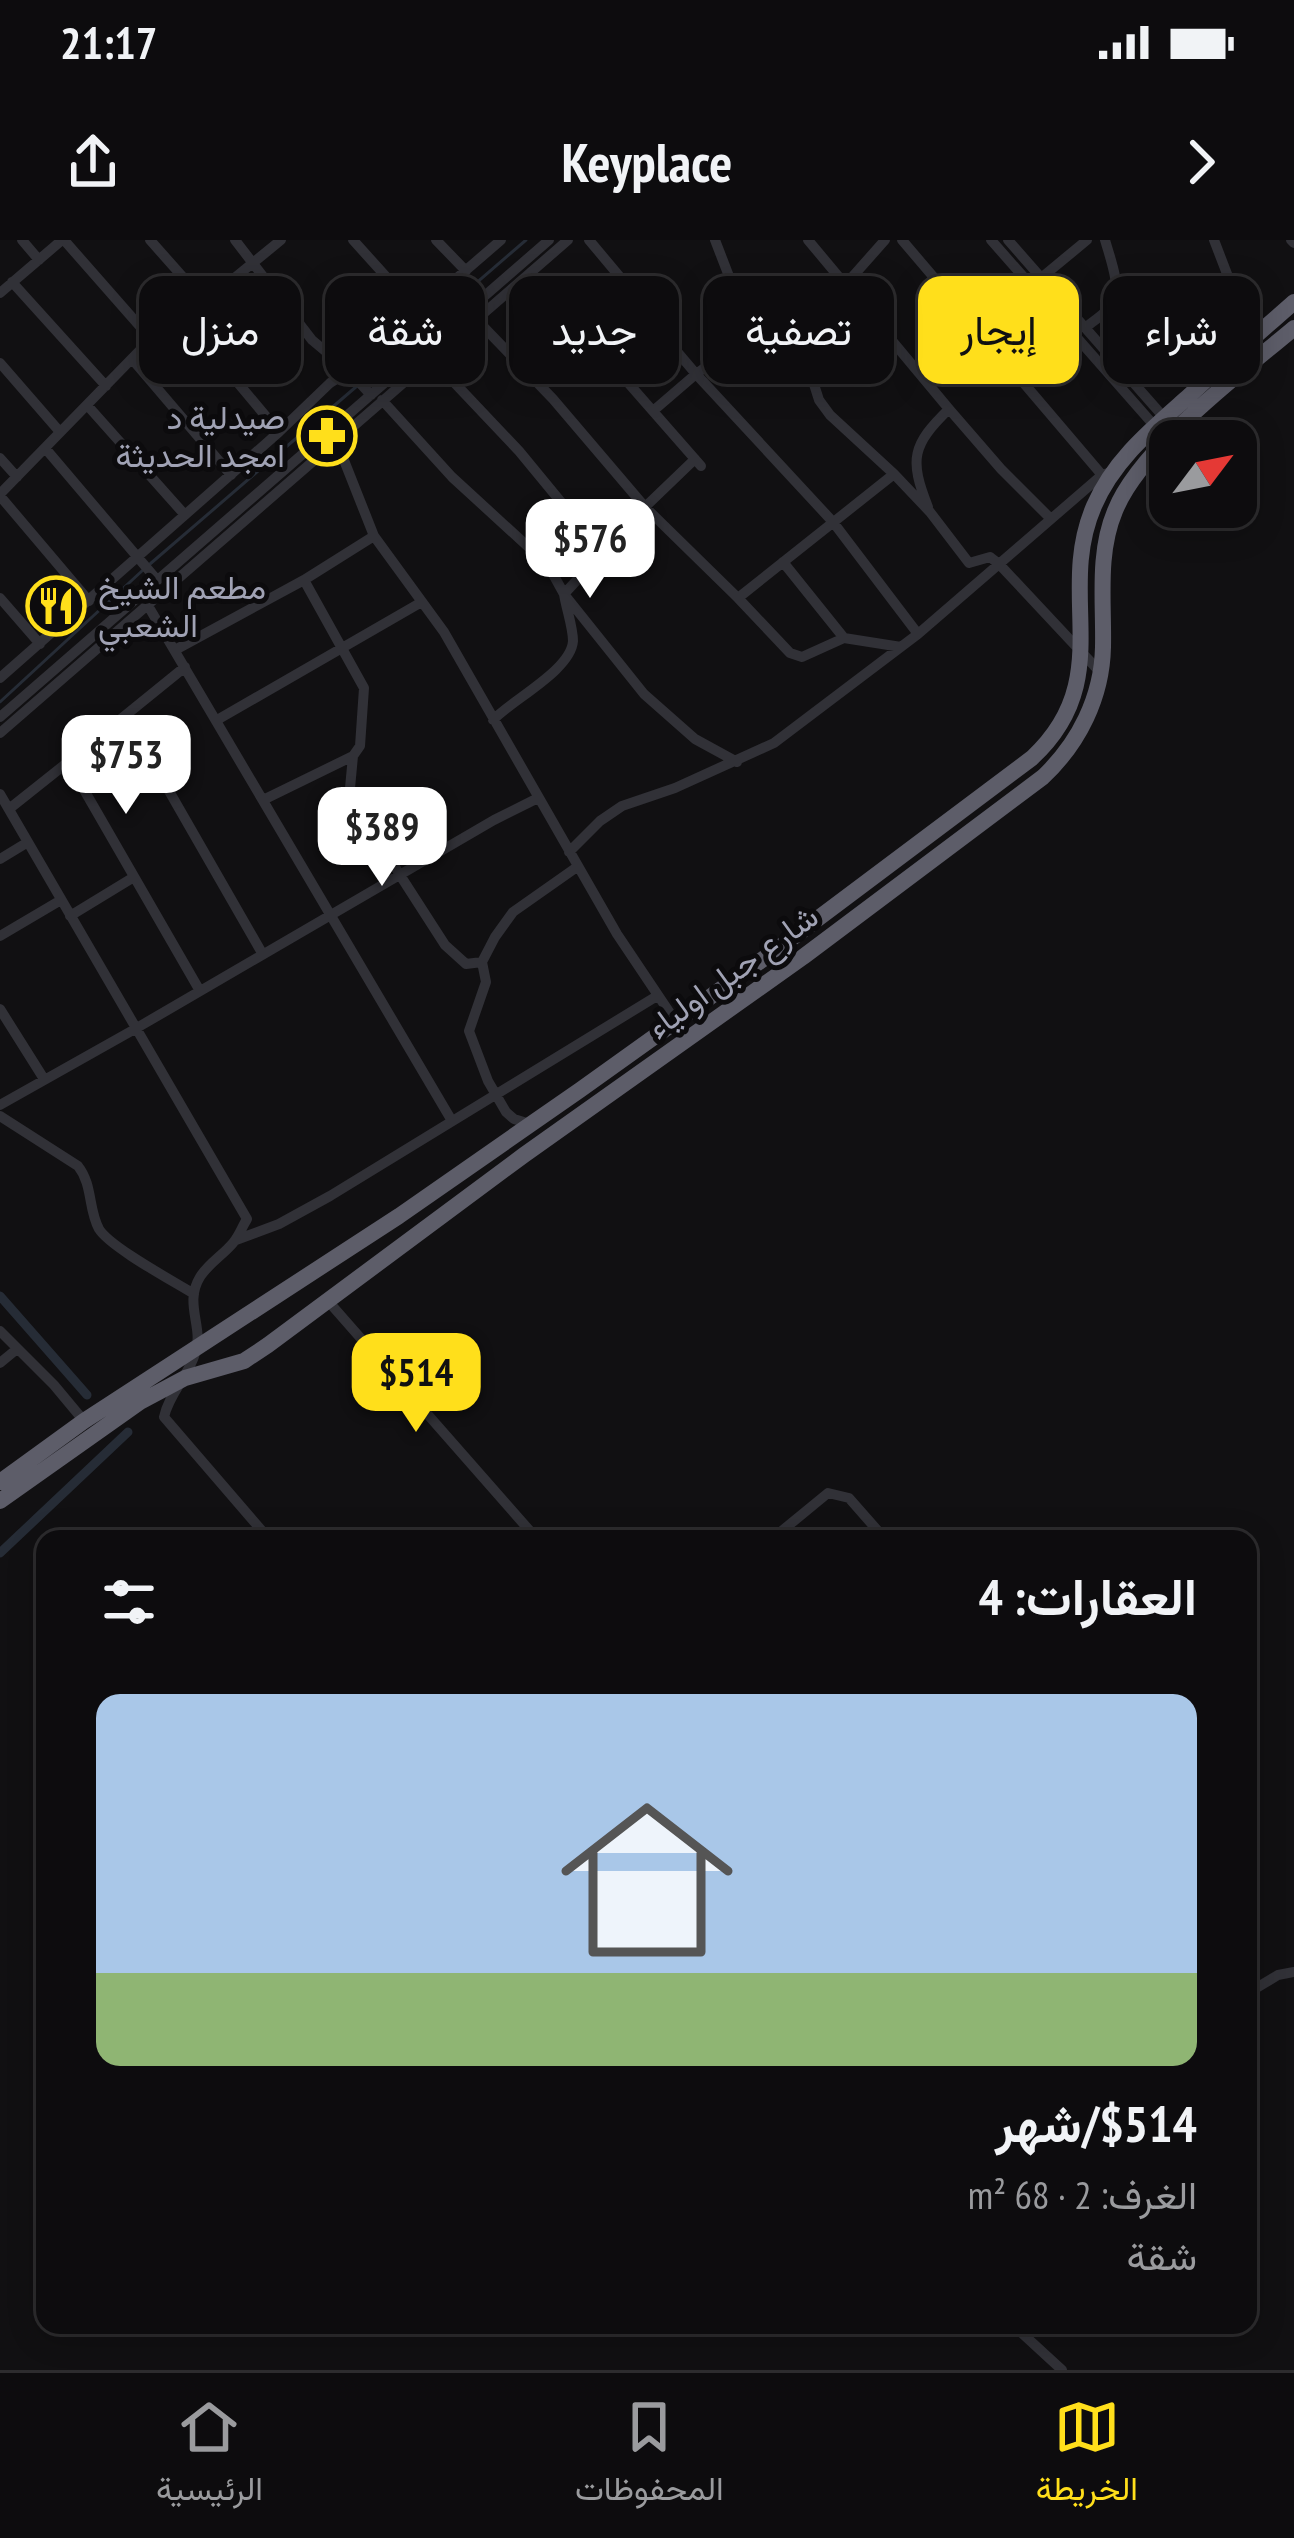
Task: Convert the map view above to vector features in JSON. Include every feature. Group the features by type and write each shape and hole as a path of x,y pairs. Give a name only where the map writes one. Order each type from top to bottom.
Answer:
{"highway":[{"name":"شارع جبل اولياء","path":"1260,332 1294,302"},
{"name":"شارع جبل اولياء","path":"1176,420 1294,328"},
{"name":"شارع جبل اولياء","path":"1174,420 1208,384"},
{"name":"شارع جبل اولياء","path":"0,1482 84,1421 365,1238 676,1022 1032,758 1050,740 1077,686 1082,651 1079,580 1094,506 1107,473 1149,441"},
{"name":"شارع جبل اولياء","path":"0,1502 123,1413 185,1378 244,1360 786,970 1043,777 1074,741 1096,694 1107,533 1149,454"}],"street":[{"path":"22,240 38,260"},
{"path":"0,292 63,240 139,326"},
{"path":"150,240 183,276"},
{"path":"235,240 325,351"},
{"path":"237,276 281,240"},
{"path":"353,240 386,276"},
{"path":"436,240 466,272"},
{"path":"461,276 501,240"},
{"path":"485,295 549,240"},
{"path":"485,311 568,240"},
{"path":"589,240 696,374 833,522 918,634"},
{"path":"715,240 729,276"},
{"path":"808,240 839,276"},
{"path":"853,276 885,240"},
{"path":"902,240 932,276"},
{"path":"991,240 1030,276"},
{"path":"1008,240 1032,276"},
{"path":"1043,276 1087,240"},
{"path":"1085,328 1116,298 1105,240"},
{"path":"1214,240 1228,276"},
{"path":"531,272 698,462 645,507 564,594"},
{"path":"12,282 106,386"},
{"path":"1079,322 1158,420"},
{"path":"485,328 645,507 796,657 844,638 901,647"},
{"path":"1079,331 1157,420"},
{"path":"894,341 918,370"},
{"path":"89,601 0,495 139,352"},
{"path":"132,359 231,475"},
{"path":"0,363 61,433"},
{"path":"653,411 703,369"},
{"path":"239,384 279,432"},
{"path":"28,701 1,675 329,384"},
{"path":"362,384 452,477 548,565 564,594 644,694 695,739 737,762"},
{"path":"0,718 28,701 147,604 336,440 388,384"},
{"path":"0,733 157,580 274,478 395,384"},
{"path":"456,384 519,451 603,554"},
{"path":"814,384 830,415 894,473 969,563 990,557 999,564 1101,673"},
{"path":"930,384 1001,469 1050,518"},
{"path":"569,852 622,806 675,788 774,743 918,634 1107,473 1027,384"},
{"path":"87,405 185,515"},
{"path":"930,512 918,480 915,452 923,436 949,409"},
{"path":"336,440 374,536 444,632 569,852 676,1022"},
{"path":"44,448 157,580"},
{"path":"254,454 274,478"},
{"path":"0,458 17,477"},
{"path":"738,598 894,473"},
{"path":"175,650 374,536"},
{"path":"783,562 844,638"},
{"path":"304,580 361,681 359,746 353,756 350,788 445,945 466,964 482,962"},
{"path":"493,720 565,659 573,643 564,594"},
{"path":"0,598 40,644"},
{"path":"217,720 420,602"},
{"path":"147,604 452,1120"},
{"path":"9,809 185,667"},
{"path":"126,716 262,953"},
{"path":"263,800 353,756"},
{"path":"68,762 200,992"},
{"path":"0,794 247,1219 236,1240 200,1277 193,1315 198,1346 164,1417 261,1530"},
{"path":"0,1105 538,798"},
{"path":"0,859 28,842"},
{"path":"530,1124 506,1112 474,1051 469,1031 486,982 482,962 495,937 513,912 578,867"},
{"path":"70,916 134,877"},
{"path":"0,936 61,900"},
{"path":"236,1240 331,1196 658,996"},
{"path":"0,1009 44,1079"},
{"path":"0,1116 78,1166 104,1236 194,1294"},
{"path":"328,1301 529,1530"},
{"path":"0,1330 84,1421"},
{"path":"0,1363 17,1349"},
{"path":"783,1530 828,1493 849,1498 877,1530"},
{"path":"1257,1988 1294,1972"},
{"path":"1023,2334 1062,2370"}],"waterway":[{"path":"484,276 526,240"},
{"path":"150,564 357,386"},
{"path":"0,702 143,570"},
{"path":"0,1296 87,1395"},
{"path":"0,1553 128,1432"}],"place":[{"name":"صيدلية د امجد الحديثة","path":"327,436"},
{"name":"مطعم الشيخ الشعبي","path":"56,606"}]}
